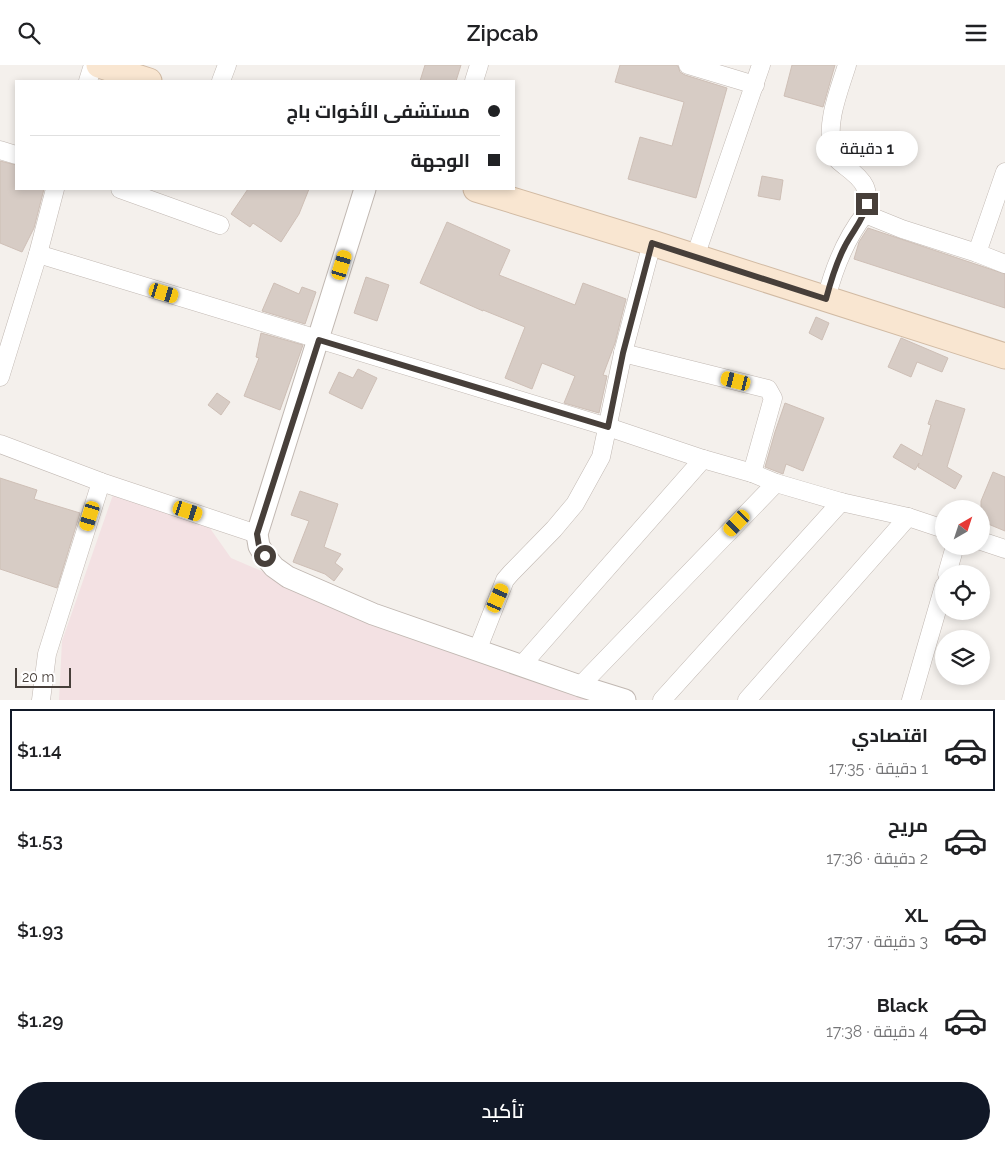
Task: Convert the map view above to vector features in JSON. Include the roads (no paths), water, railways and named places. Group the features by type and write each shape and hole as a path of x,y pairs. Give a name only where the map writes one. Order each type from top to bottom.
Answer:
{"main road":[{"path":"99,65 146,80"},
{"path":"479,190 652,243 1005,357"}],"street":[{"path":"88,80 93,65"},
{"path":"221,80 227,65"},
{"path":"474,80 479,65"},
{"path":"688,65 755,85"},
{"path":"695,257 761,65"},
{"path":"826,299 834,267 855,226 865,214 868,192 863,182 833,154 831,144 833,114 847,65"},
{"path":"0,150 15,155"},
{"path":"977,253 1005,172"},
{"path":"0,377 38,254 55,190"},
{"path":"123,190 220,225"},
{"path":"365,190 257,534 259,546 274,567 288,577 373,614 625,700"},
{"path":"865,214 902,229 1005,264"},
{"path":"477,651 511,573 554,529 575,504 601,457 623,353 652,243"},
{"path":"38,254 608,427 752,473 776,483 841,502 908,517 935,526"},
{"path":"623,353 768,389 774,398 752,473"},
{"path":"0,444 101,482 257,534"},
{"path":"521,666 704,459"},
{"path":"41,700 47,654 101,482"},
{"path":"580,686 776,483"},
{"path":"662,700 841,502"},
{"path":"747,700 908,517"},
{"path":"990,544 1005,549"},
{"path":"911,700 935,617"}]}
